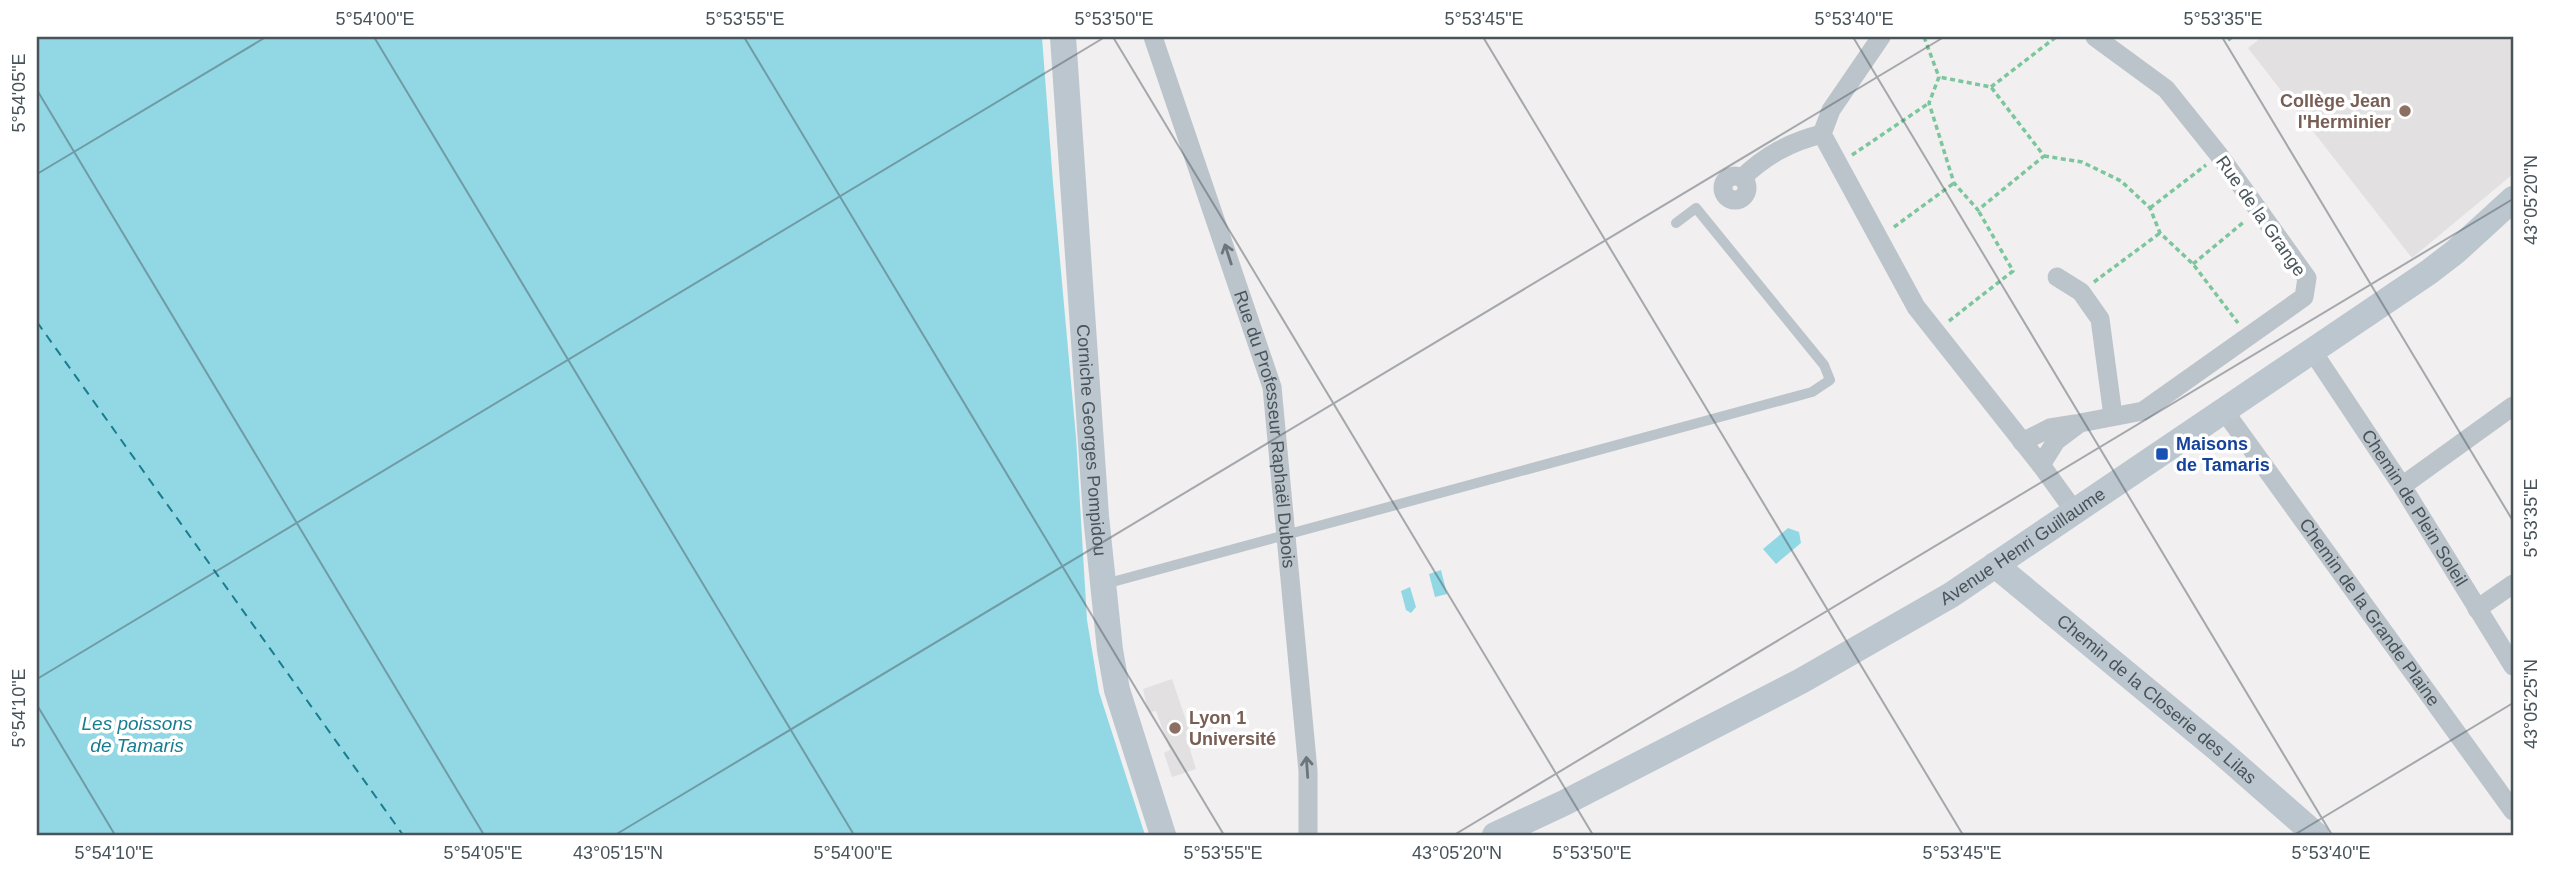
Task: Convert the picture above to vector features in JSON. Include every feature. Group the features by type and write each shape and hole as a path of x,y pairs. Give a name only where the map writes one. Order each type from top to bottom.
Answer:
{"street":[{"name":"Corniche Georges Pompidou","path":"1063,37 1103,585 1117,690 1163,835"},
{"name":"Rue du Professeur Raphaël Dubois","path":"1153,37 1272,387 1308,771 1308,835"},
{"path":"1822,134 1831,110 1881,37"},
{"name":"Rue de la Grange","path":"2041,465 2056,441 2080,423 2143,411 2304,297 2307,278 2219,155 2166,89 2095,37"},
{"path":"1822,134 1916,307 2041,465 2074,512"},
{"path":"1742,178 1761,159 1795,141 1822,134"},
{"name":"Avenue Henri Guillaume","path":"1494,835 1564,803 1801,681 1951,595 2429,272 2513,199"},
{"path":"2057,277 2081,292 2100,319 2113,416"},
{"name":"Chemin de Plein Soleil","path":"2313,352 2402,486 2513,666"},
{"path":"2402,486 2513,406"},
{"name":"Chemin de la Grande Plaine","path":"2225,412 2513,811"},
{"path":"2022,442 2050,428 2080,423"},
{"name":"Chemin de la Closerie des Lilas","path":"1995,565 2219,750 2316,835"},
{"path":"2477,609 2513,584"}],"lane":[{"path":"1103,585 1812,392 1830,380 1824,365 1696,208 1675,223"}],"path":[{"path":"1839,164 1929,103 1939,77 1924,37"},
{"path":"1991,87 2056,37"},
{"path":"1939,77 1991,87 2045,156 2082,162 2121,181 2150,208 2160,233 2193,264 2248,337"},
{"path":"1929,103 1954,183 1978,210 2013,271 1935,332"},
{"path":"2150,208 2219,155"},
{"path":"1978,210 2045,156"},
{"path":"1877,239 1954,183"},
{"path":"2193,264 2258,210"},
{"path":"2081,292 2160,233"}],"shaded area":[{"name":"Collège Jean l'Herminier","path":"2262,37 2513,37 2513,174 2412,258 2248,48"},
{"name":"Lyon 1 Université","path":"1172,679 1194,744 1189,746 1196,769 1172,777 1164,753 1170,750 1156,711 1150,712 1147,707 1143,689"}],"water":[{"name":"Les poissons de Tamaris","path":"37,37 1042,37 1076,437 1087,620 1099,692 1145,835 37,835"},
{"path":"1788,528 1799,532 1801,543 1776,564 1763,549"},
{"path":"1441,570 1447,594 1435,597 1429,574"},
{"path":"1410,587 1416,607 1411,613 1406,610 1401,591"}],"ferry route":[{"path":"37,322 403,835"}],"place":[{"name":"Collège Jean l'Herminier","path":"2405,111"},
{"name":"Maisons de Tamaris","path":"2162,454"},
{"name":"Lyon 1 Université","path":"1175,728"}]}
